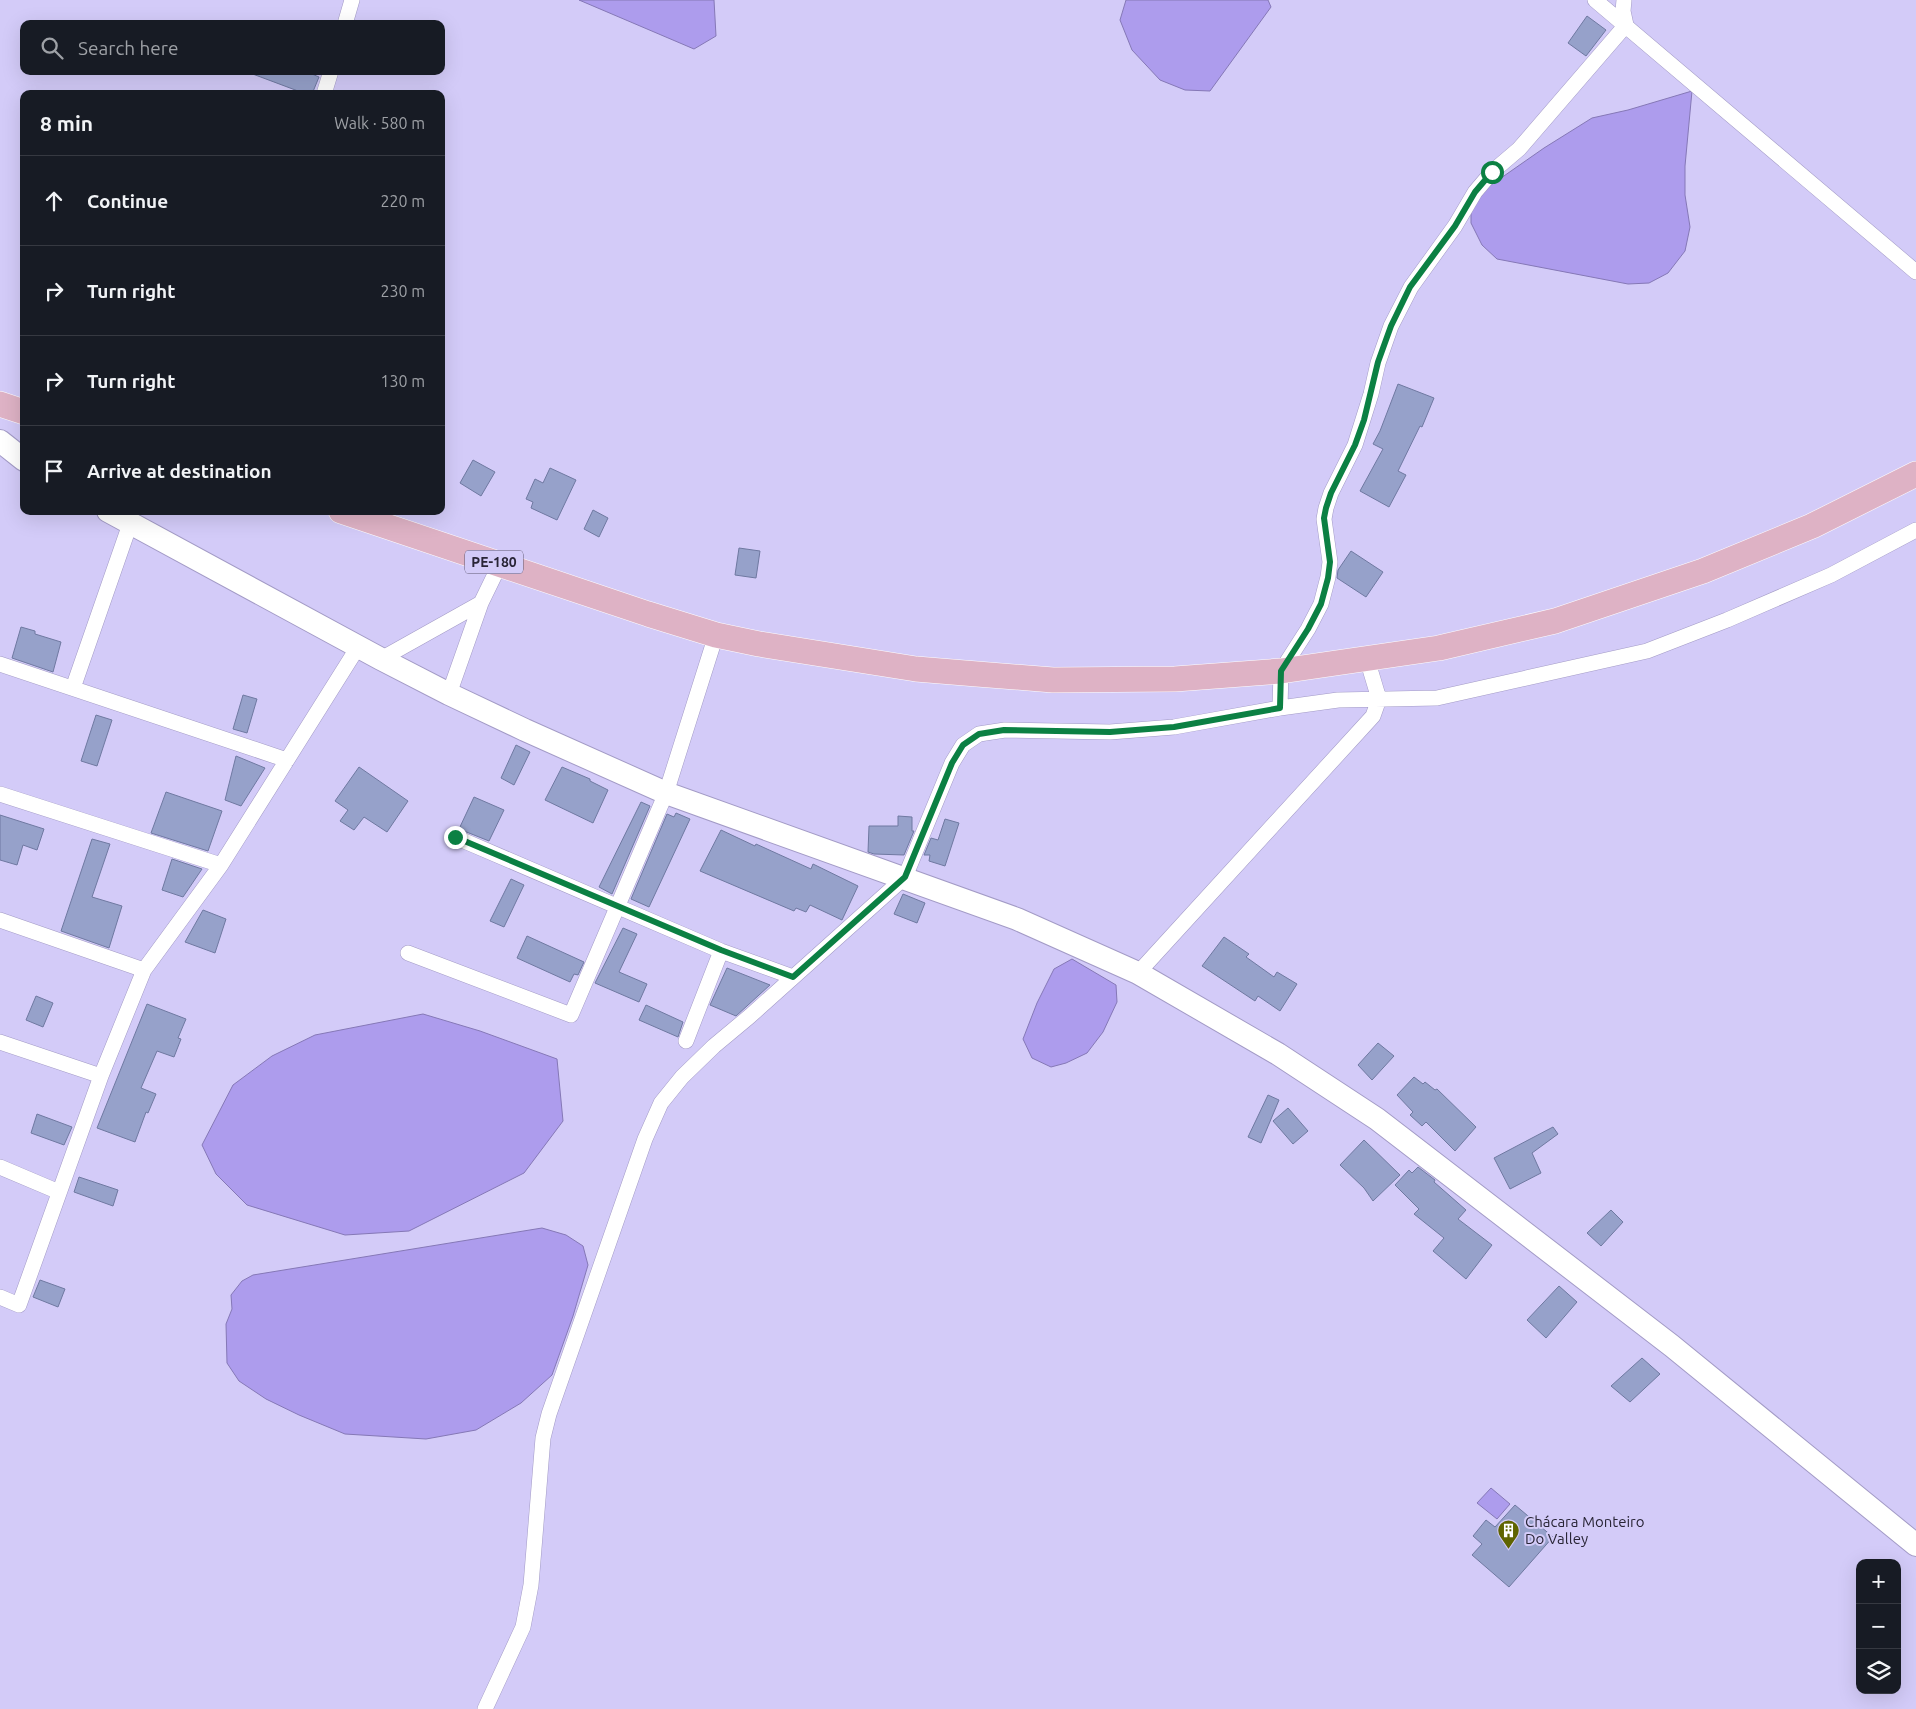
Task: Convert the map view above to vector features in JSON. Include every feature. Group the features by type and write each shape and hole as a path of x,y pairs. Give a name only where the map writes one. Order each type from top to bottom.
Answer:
{"main road":[{"path":"0,404 20,411"},
{"name":"PE-180","path":"353,515 716,635 759,644 916,669 1053,680 1175,679 1281,671 1367,659 1439,648 1555,621 1703,571 1812,526 1916,474"}],"street":[{"path":"346,20 352,0"},
{"path":"1595,0 1916,272"},
{"path":"1624,0 1623,11 1626,25"},
{"path":"1280,708 1281,671 1308,629 1321,604 1328,578 1330,562 1325,535 1324,518 1326,508 1331,493 1355,445 1364,420 1378,362 1391,326 1410,287 1440,249 1475,192 1492,172 1520,149 1626,25"},
{"path":"325,90 330,75"},
{"path":"0,441 20,457"},
{"path":"115,515 358,647 449,694 666,793 856,862 905,877 1017,919 1138,973 1278,1054 1378,1119 1672,1346 1916,1545"},
{"path":"73,688 130,524"},
{"path":"485,1709 523,1627 531,1585 543,1438 549,1414 645,1138 661,1103 682,1077 714,1046 905,877 952,763 963,745 979,734 1004,730 1110,732 1174,727 1280,708 1338,700 1437,698 1648,651 1831,575 1916,530"},
{"path":"449,694 481,603 500,564"},
{"path":"381,659 481,603"},
{"path":"408,953 571,1015 666,793 716,635"},
{"path":"0,1297 19,1305 100,1076 144,970 221,864 358,647"},
{"path":"1138,973 1373,716 1378,699 1367,659"},
{"path":"0,664 287,760"},
{"path":"0,794 221,864"},
{"path":"455,837 721,950 793,977"},
{"path":"0,920 144,970"},
{"path":"686,1041 721,950"},
{"path":"0,1042 100,1076"},
{"path":"0,1167 59,1192"}],"shaded area":[{"path":"579,0 714,0 716,36 694,49"},
{"path":"1126,0 1268,0 1271,7 1210,91 1185,90 1160,80 1132,50 1120,20"},
{"path":"1692,91 1685,166 1685,195 1690,227 1685,251 1668,273 1649,283 1628,284 1497,259 1482,245 1471,223 1471,210 1478,197 1491,185 1544,148 1592,118 1628,110"},
{"path":"1072,959 1116,985 1117,1002 1103,1032 1087,1053 1066,1063 1051,1067 1032,1058 1023,1039 1037,1003 1054,969"},
{"path":"423,1014 480,1031 557,1059 563,1121 524,1173 409,1231 345,1235 247,1205 216,1174 202,1145 233,1085 272,1056 315,1035"},
{"path":"542,1228 566,1235 583,1246 588,1265 573,1316 552,1375 521,1403 476,1430 426,1439 345,1434 266,1399 239,1381 227,1363 226,1324 232,1309 231,1295 242,1281 253,1275"},
{"path":"1491,1488 1510,1504 1497,1519 1477,1503"}],"building":[{"path":"1587,16 1606,30 1586,56 1568,43"},
{"path":"255,75 314,75 319,77 314,90 295,90"},
{"path":"1398,384 1434,398 1422,427 1420,426 1398,471 1406,475 1389,507 1360,491 1383,449 1373,444"},
{"path":"473,460 495,472 481,496 460,483"},
{"path":"550,468 576,480 557,520 531,508 533,502 526,499 535,479 543,483"},
{"path":"593,510 608,518 599,537 584,529"},
{"path":"739,548 760,551 756,578 735,575"},
{"path":"1351,551 1383,572 1366,597 1337,578 1338,570"},
{"path":"21,627 35,631 35,634 61,642 53,672 12,658"},
{"path":"243,695 257,699 247,733 233,729"},
{"path":"96,715 112,720 97,766 81,761"},
{"path":"516,745 530,752 514,785 501,778"},
{"path":"236,756 265,768 241,806 225,800"},
{"path":"359,767 408,801 387,832 364,817 354,830 340,821 348,810 335,801"},
{"path":"562,767 590,779 590,781 608,790 593,823 545,800"},
{"path":"166,792 222,811 208,851 151,833"},
{"path":"474,797 504,810 489,841 459,829"},
{"path":"641,802 650,806 612,894 599,887"},
{"path":"676,813 690,819 649,907 631,899 667,814 674,817"},
{"path":"0,815 44,829 37,850 23,845 17,865 0,860"},
{"path":"898,816 912,817 912,831 914,831 904,855 868,852 869,826 898,826"},
{"path":"945,819 959,823 945,866 929,861 930,855 924,855 931,838 938,840"},
{"path":"721,830 811,869 813,864 858,886 842,920 810,905 806,912 796,908 794,911 700,871"},
{"path":"92,839 110,844 92,897 122,906 109,948 61,931"},
{"path":"172,859 202,869 183,897 162,890"},
{"path":"511,879 524,885 504,927 490,921"},
{"path":"903,894 925,903 917,923 894,914"},
{"path":"203,910 226,919 215,953 185,942"},
{"path":"623,928 637,934 619,972 647,984 639,1002 595,983"},
{"path":"527,936 584,962 578,975 574,974 570,982 517,958"},
{"path":"1224,937 1249,954 1246,957 1274,977 1277,972 1297,984 1280,1011 1258,996 1255,1001 1202,966"},
{"path":"727,968 770,985 736,1016 710,1005"},
{"path":"36,996 53,1003 43,1027 26,1020"},
{"path":"147,1004 186,1019 178,1038 181,1039 174,1057 157,1051 141,1088 156,1094 148,1113 146,1112 135,1142 97,1128"},
{"path":"646,1005 683,1022 678,1037 639,1020"},
{"path":"1378,1043 1394,1056 1372,1080 1358,1065"},
{"path":"1414,1077 1423,1084 1425,1082 1435,1090 1437,1089 1476,1127 1455,1151 1426,1122 1422,1126 1410,1115 1413,1112 1397,1095"},
{"path":"1268,1095 1279,1100 1261,1143 1248,1137"},
{"path":"1288,1108 1308,1131 1293,1144 1273,1121"},
{"path":"37,1114 72,1127 64,1145 31,1133"},
{"path":"1553,1127 1558,1134 1532,1153 1541,1173 1510,1189 1494,1158"},
{"path":"1364,1140 1400,1175 1373,1201 1364,1188 1340,1165"},
{"path":"1418,1167 1435,1180 1434,1182 1466,1210 1458,1219 1492,1245 1466,1279 1433,1251 1444,1238 1414,1214 1419,1209 1395,1185 1409,1170 1412,1173"},
{"path":"79,1177 118,1190 113,1206 74,1192"},
{"path":"1611,1210 1623,1222 1601,1246 1587,1233"},
{"path":"40,1280 65,1289 58,1307 33,1297"},
{"path":"1559,1286 1577,1302 1546,1338 1527,1320"},
{"path":"1642,1358 1660,1374 1630,1402 1611,1386"},
{"name":"Chácara Monteiro Do Valley","path":"1515,1505 1553,1537 1509,1587 1472,1555 1482,1544 1473,1536 1486,1520 1495,1527"}],"place":[{"name":"Chácara Monteiro Do Valley","path":"1509,1549"}],"route":[{"path":"455,837 721,950 793,977 905,877 957,753 963,745 979,734 1004,730 1110,732 1174,727 1280,708 1281,671 1308,629 1321,604 1328,578 1330,562 1325,535 1324,518 1326,508 1331,493 1355,445 1364,420 1378,362 1391,326 1410,287 1429,264 1455,226 1475,192 1492,172"}]}
